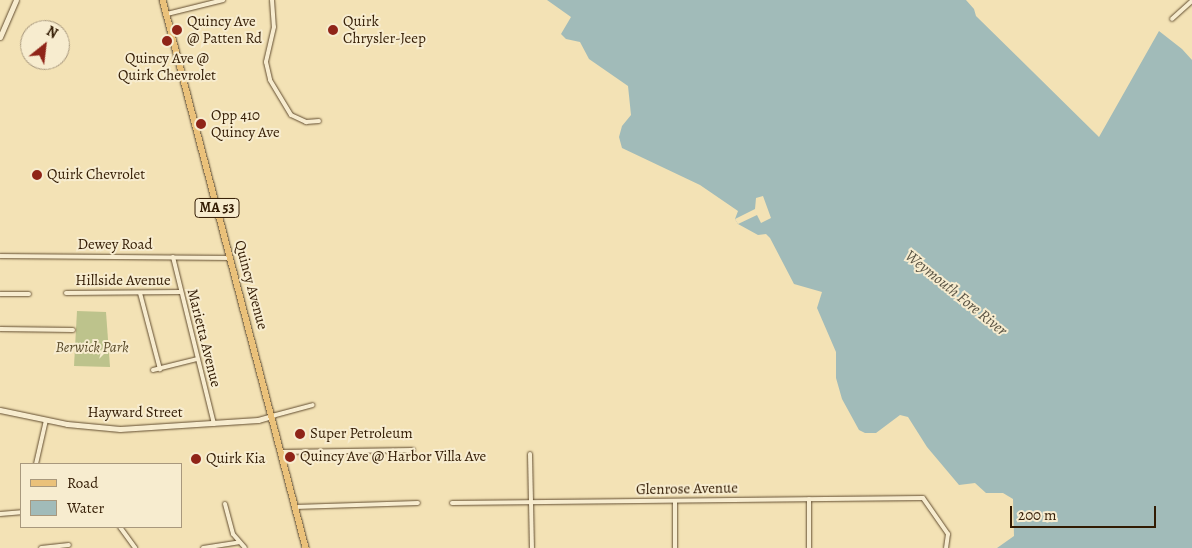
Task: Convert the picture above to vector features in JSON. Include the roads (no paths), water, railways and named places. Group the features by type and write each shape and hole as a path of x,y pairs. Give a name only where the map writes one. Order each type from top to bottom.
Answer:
{"main road":[{"path":"0,37 16,0"},
{"name":"Quincy Avenue","path":"163,0 306,548"},
{"name":"Hayward Street","path":"0,410 46,420 120,429 214,424 258,420 272,416"}],"street":[{"path":"166,14 223,0"},
{"path":"272,0 274,27 266,62 270,80 291,115 306,122 319,121"},
{"path":"1172,19 1192,1"},
{"name":"Dewey Road","path":"0,256 231,258"},
{"name":"Marietta Avenue","path":"173,257 214,424"},
{"name":"Hillside Avenue","path":"66,293 181,292"},
{"path":"140,293 160,369"},
{"path":"0,294 29,294"},
{"path":"0,329 73,330"},
{"path":"153,370 197,359"},
{"path":"272,416 313,404"},
{"path":"36,463 46,420"},
{"path":"281,452 413,450"},
{"path":"530,454 532,548"},
{"name":"Glenrose Avenue","path":"452,503 923,498 947,532 947,548"},
{"path":"809,499 809,548"},
{"path":"675,501 675,548"},
{"path":"225,504 232,534 245,548"},
{"path":"295,508 418,504"},
{"path":"0,514 20,512"},
{"path":"121,528 135,548"},
{"path":"203,548 239,542"},
{"path":"41,548 69,546"}],"water":[{"name":"Weymouth Fore River","path":"547,0 966,0 974,9 976,16 1099,137 1159,31 1182,49 1192,60 1192,548 997,548 1014,536 1013,499 1003,493 986,493 975,483 959,485 927,447 908,417 900,415 876,433 865,433 859,430 842,399 836,378 836,352 817,308 822,292 794,284 770,238 766,234 758,235 738,224 735,219 738,211 700,185 622,148 619,137 622,126 631,115 628,86 589,59 580,42 566,39 561,34 571,17"}],"place":[{"name":"Quincy Ave @ Patten Rd","path":"177,30"},
{"name":"Quirk Chrysler-Jeep","path":"333,30"},
{"name":"Quincy Ave @ Quirk Chevrolet","path":"167,41"},
{"name":"Opp 410 Quincy Ave","path":"201,124"},
{"name":"Quirk Chevrolet","path":"37,175"},
{"name":"Super Petroleum","path":"300,434"},
{"name":"Quincy Ave @ Harbor Villa Ave","path":"290,457"},
{"name":"Quirk Kia","path":"196,459"}],"park label":[{"name":"Berwick Park","path":"92,348"}]}
